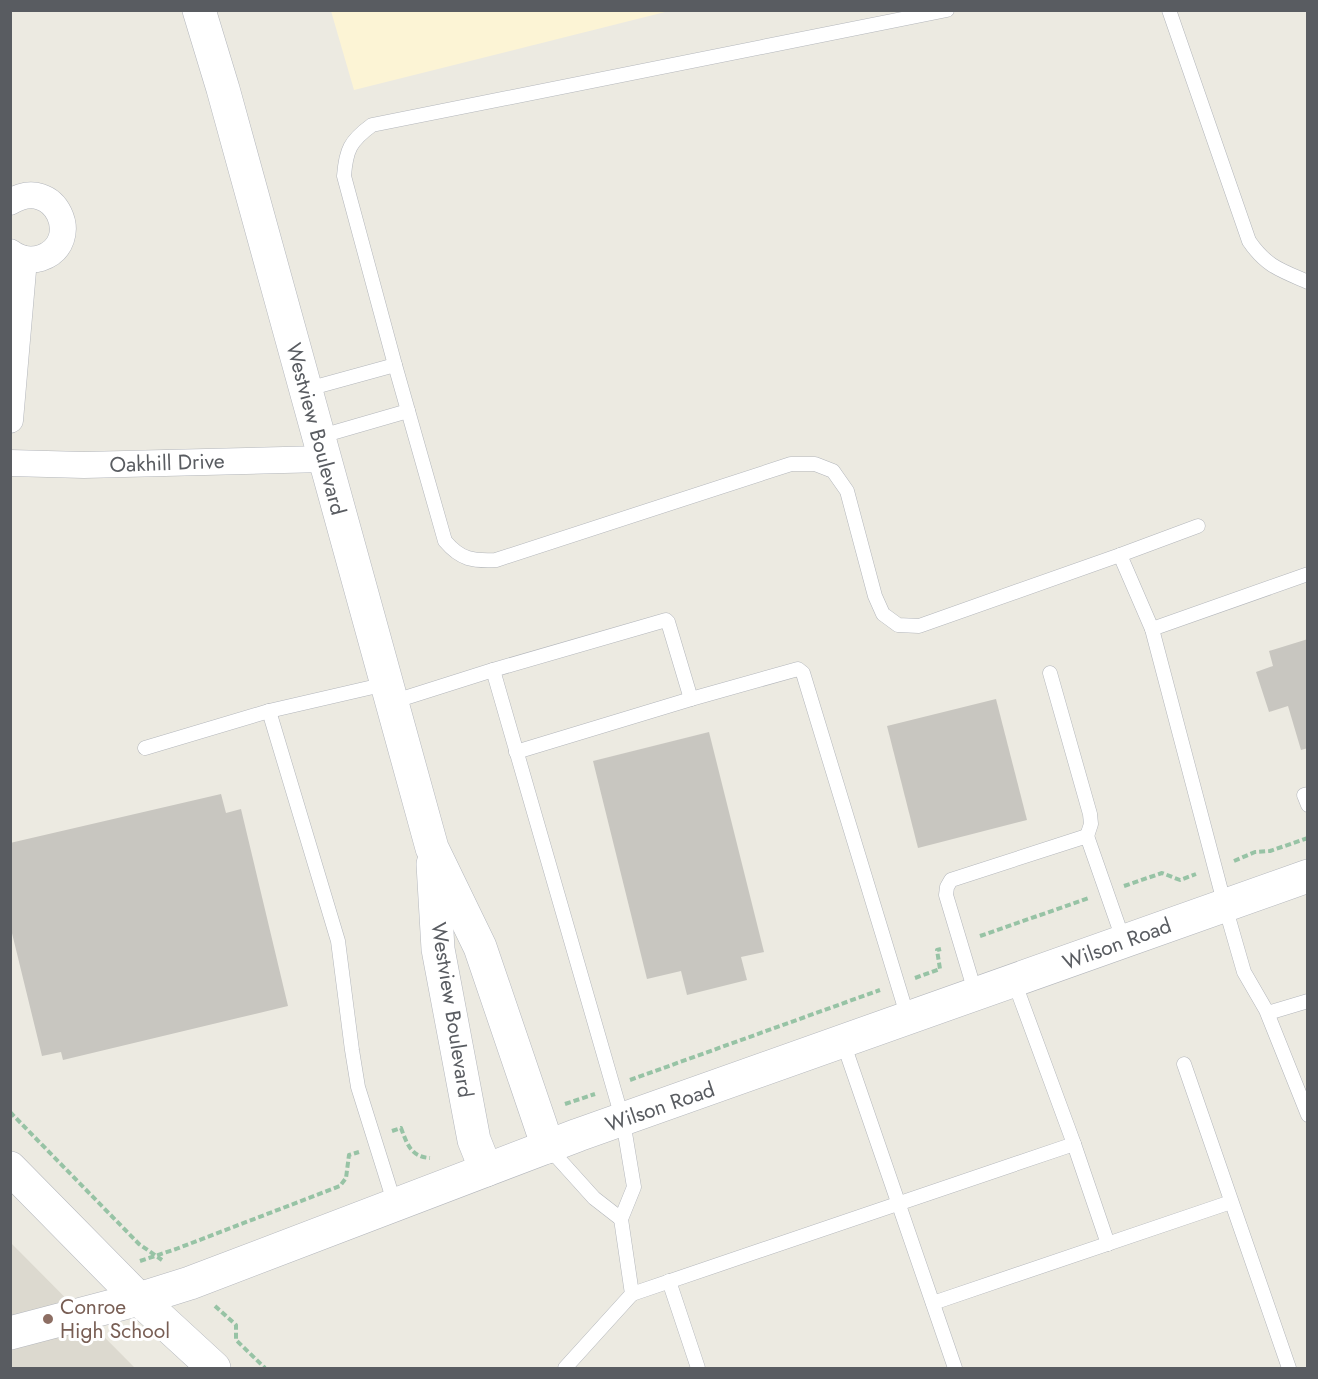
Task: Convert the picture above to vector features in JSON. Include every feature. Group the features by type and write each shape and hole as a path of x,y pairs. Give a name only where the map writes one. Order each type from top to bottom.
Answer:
{"street":[{"name":"Westview Boulevard","path":"199,10 223,89 304,390 432,848 480,947 548,1147"},
{"path":"10,202 29,194 49,200 57,208 62,218 63,229 61,240 46,256 36,260 17,256 10,420"},
{"name":"Oakhill Drive","path":"10,463 84,465 321,448"},
{"name":"Westview Boulevard","path":"432,848 438,949 474,1140 486,1170"},
{"name":"Wilson Road","path":"10,1333 190,1283 548,1147 1308,876"},
{"path":"10,1168 139,1299 213,1368"}],"lane":[{"path":"947,10 372,125 357,137 346,153 344,176 445,541 453,551 473,561 496,560 791,464 815,464 833,471 847,491 875,596 883,614 898,626 919,626 1198,526"},
{"path":"1169,10 1249,241 1259,256 1275,268 1308,282"},
{"path":"304,390 395,365"},
{"path":"321,448 408,411"},
{"path":"1120,555 1152,629 1244,972 1268,1013 1308,1115"},
{"path":"1152,629 1308,574"},
{"path":"145,748 270,711 389,693 493,670 666,620 691,699"},
{"path":"516,752 798,669 802,673 908,1018"},
{"path":"493,670 623,1121 634,1187 621,1219 632,1294"},
{"path":"1050,673 1090,814 1091,824 1087,836 1124,942"},
{"path":"270,711 338,941 358,1087 395,1205"},
{"path":"1308,794 1305,795 1308,805"},
{"path":"976,995 946,895 947,886 951,880 1087,836"},
{"path":"1014,981 1074,1143 1108,1244"},
{"path":"1268,1013 1308,1001"},
{"path":"843,1042 955,1368"},
{"path":"1184,1064 1288,1368"},
{"path":"565,1368 632,1294 1074,1143"},
{"path":"548,1147 594,1198 621,1219"},
{"path":"933,1303 1231,1202"},
{"path":"669,1281 698,1368"}],"path":[{"path":"538,1114 939,969 937,950 1162,873 1180,880 1215,869 1255,852 1270,851 1308,838"},
{"path":"10,1112 139,1244 156,1254 236,1325 236,1340 265,1368"},
{"path":"156,1254 176,1249 340,1186 346,1178 349,1155 359,1152 364,1139 401,1128 410,1149 417,1156 429,1158 474,1140"}],"shaded area":[{"path":"331,10 669,11 354,90"},
{"name":"Conroe High School","path":"11,1243 135,1368 11,1368"}],"building":[{"path":"1308,639 1308,748 1301,750 1288,706 1269,712 1256,672 1273,666 1269,651"},
{"path":"996,699 1027,820 918,848 887,726"},
{"path":"709,732 764,952 741,957 747,980 687,995 681,971 647,979 593,761"},
{"path":"221,794 226,813 241,809 288,1006 63,1060 61,1052 42,1056 10,925 10,843"}],"place":[{"name":"Conroe High School","path":"48,1319"}]}
